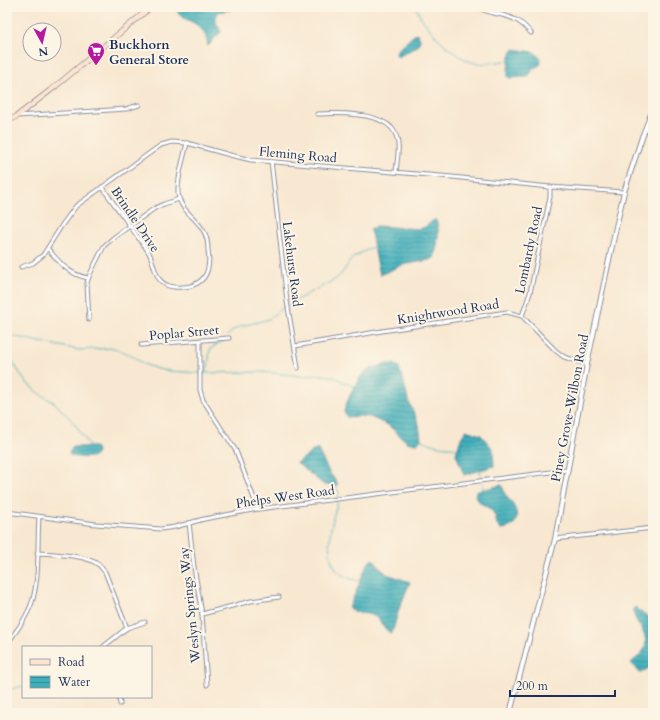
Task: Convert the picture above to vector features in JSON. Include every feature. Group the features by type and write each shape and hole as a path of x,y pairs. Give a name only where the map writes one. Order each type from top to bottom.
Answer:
{"main road":[{"path":"7,122 17,116 151,7"}],"street":[{"path":"477,7 488,12 513,18 522,23 531,32"},
{"path":"17,116 126,109 138,105"},
{"name":"Piney Grove-Wilbon Road","path":"510,713 555,539 587,364 624,192 653,109"},
{"path":"317,114 336,114 380,119 391,127 395,133 399,148 396,172"},
{"name":"Fleming Road","path":"21,268 38,260 48,249 72,210 161,145 172,142 187,142 251,160 550,187 624,192"},
{"path":"89,320 87,288 88,278 104,246 159,206 179,200 178,183 187,142"},
{"name":"Lakehurst Road","path":"271,161 287,301 298,368"},
{"name":"Brindle Drive","path":"102,187 151,255 155,272 160,281 168,286 176,287 197,284 202,280 208,271 210,262 204,231 184,210 179,200"},
{"name":"Lombardy Road","path":"522,316 530,293 550,197 550,187"},
{"path":"48,249 69,271 88,278"},
{"name":"Knightwood Road","path":"295,346 496,313 507,312 522,316"},
{"path":"522,316 560,354 575,361 587,364"},
{"name":"Poplar Street","path":"141,345 229,338"},
{"path":"200,340 200,390 203,400 236,451 258,509"},
{"name":"Phelps West Road","path":"7,512 149,529 175,527 258,509 567,470"},
{"path":"7,644 25,618 32,600 36,582 39,516"},
{"name":"Weslyn Springs Way","path":"189,523 202,614 207,685"},
{"path":"555,539 653,528"},
{"path":"37,553 74,556 92,561 99,565 105,572 127,628"},
{"path":"202,614 251,601 279,597"},
{"path":"105,646 127,628 145,622"},
{"path":"7,636 11,639"},
{"path":"119,698 120,704"}],"water":[{"path":"175,7 232,7 230,10 218,12 216,23 221,32 208,46 206,36 198,25 183,17 178,13"},
{"path":"417,33 420,39 419,45 398,57 396,55 397,50"},
{"path":"514,49 534,52 540,57 541,64 533,69 528,77 508,77 509,59"},
{"path":"435,219 437,222 438,232 434,258 402,265 380,275 370,229 376,226 419,229 425,227"},
{"path":"387,364 394,364 398,366 403,378 408,400 419,424 421,440 416,444 407,442 388,425 370,417 347,417 344,412 352,391 362,375 370,369"},
{"path":"466,430 481,435 493,449 494,466 464,475 456,454 461,438"},
{"path":"73,447 94,447 96,448 97,453 95,456 89,457 73,456 69,453"},
{"path":"317,448 329,472 338,484 336,486 324,485 297,463"},
{"path":"502,485 505,494 516,510 517,515 517,519 513,525 505,529 500,529 497,525 494,513 480,502 475,495 477,491"},
{"path":"373,559 387,574 410,582 391,633 376,617 370,614 355,612 349,608 367,565"},
{"path":"635,607 653,621 653,666 640,673 631,663 641,654 645,648 646,642 643,631 634,616 633,610"}],"waterway":[{"path":"416,7 419,15 432,32 459,56 476,63 511,60"},
{"path":"227,336 235,329 242,326 269,319 283,307 336,279 353,258 374,246"},
{"path":"7,335 79,350 114,348 131,355 144,364 157,369 169,371 200,373 262,372 302,376 321,375 331,376 355,387"},
{"path":"205,373 208,366 210,349 224,340"},
{"path":"7,348 10,358 25,381 37,392 55,403 74,423 91,448"},
{"path":"7,368 10,359"},
{"path":"421,440 441,446 453,447 457,450"},
{"path":"479,469 483,479"},
{"path":"483,483 483,489"},
{"path":"335,485 339,496 332,521 330,553 335,567 342,575 359,581"},
{"path":"7,690 22,686"}],"place":[{"name":"Buckhorn General Store","path":"96,66"}]}
